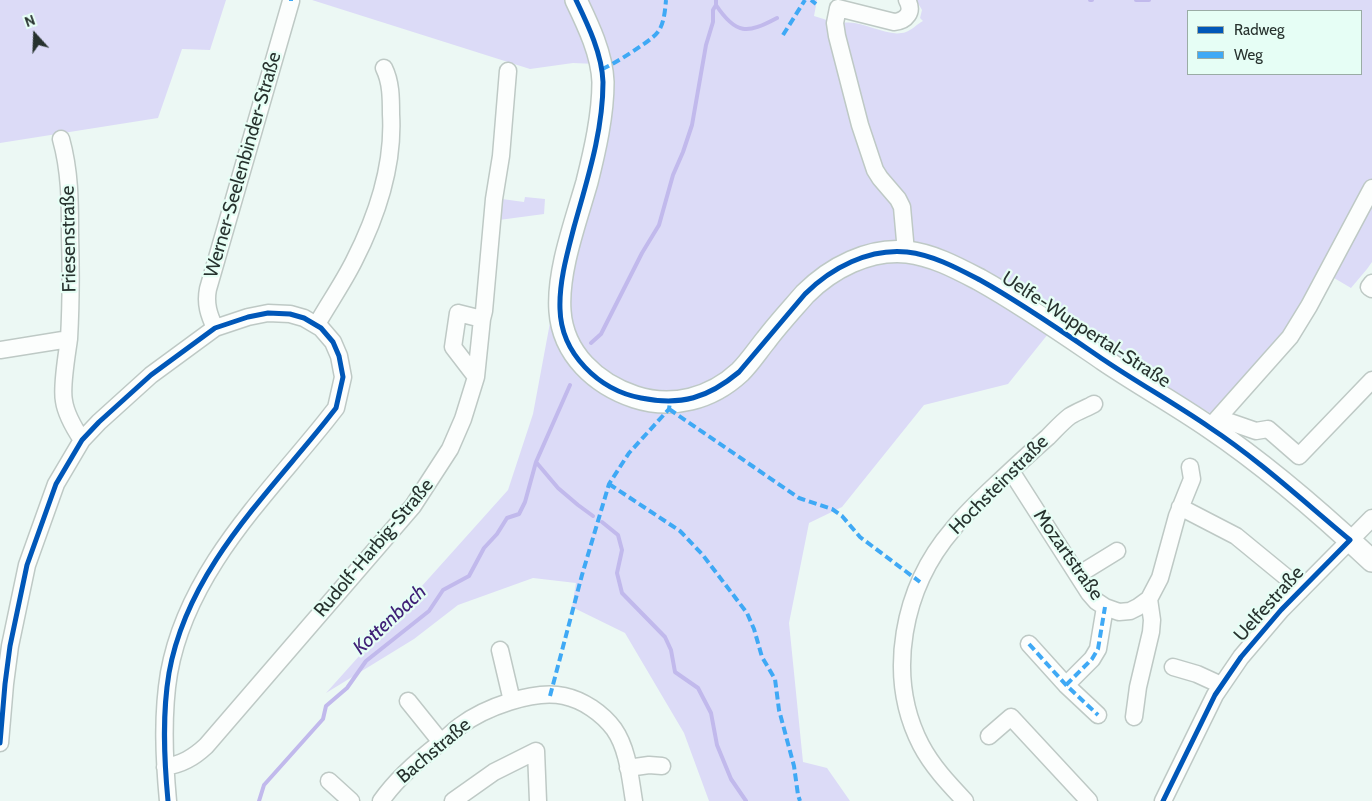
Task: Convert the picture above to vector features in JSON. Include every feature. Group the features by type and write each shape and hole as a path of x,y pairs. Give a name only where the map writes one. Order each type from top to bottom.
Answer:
{"main road":[{"name":"Uelfe-Wuppertal-Straße","path":"576,0 598,54 602,75 602,97 594,155 563,276 560,312 564,332 571,348 583,365 597,378 625,393 654,401 681,401 707,394 739,372 805,294 841,267 864,257 881,253 906,252 926,256 946,263 1009,296 1120,370 1212,425 1350,540 1372,561"}],"street":[{"path":"906,252 902,207 875,170 860,125 837,36 832,7 894,22 902,21 909,14 910,6 908,0"},
{"name":"Werner-Seelenbinder-Straße","path":"215,328 207,308 206,298 208,289 291,1"},
{"path":"317,324 354,262 370,225 389,164 392,120 390,92 384,68"},
{"path":"476,376 453,347 458,314 482,319 494,199 501,156 508,71"},
{"name":"Friesenstraße","path":"61,139 66,158 70,193 71,298 63,399 66,411 82,440"},
{"path":"1212,425 1290,337 1309,306 1372,188"},
{"path":"1372,283 1369,287 1372,289"},
{"path":"0,743 10,646 27,565 56,484 82,440 122,400 151,375 215,328 248,317 268,313 290,314 304,318 317,324 328,334 342,367 344,377 336,408 295,460 257,502 230,538 198,590 176,645 165,706 164,767 168,801"},
{"name":"Rudolf-Harbig-Straße","path":"164,767 178,764 194,757 206,746 414,506 450,449 463,419 476,376 482,319"},
{"path":"0,350 69,339"},
{"path":"1212,425 1230,422 1256,431 1268,429 1300,456 1372,380"},
{"name":"Hochsteinstraße","path":"965,801 928,757 912,725 904,694 902,672 903,634 907,616 920,582 952,529 1011,470 1070,416 1094,404"},
{"path":"1134,717 1138,687 1151,632 1152,620 1149,599 1160,578 1180,507 1192,479 1190,467"},
{"name":"Mozartstraße","path":"1011,470 1096,601 1119,612 1138,607 1149,599"},
{"path":"1180,507 1236,536 1300,591"},
{"name":"Uelfestraße","path":"1166,800 1221,685 1253,641 1372,518"},
{"path":"1078,575 1117,551"},
{"path":"1066,685 1092,659 1098,649 1106,607"},
{"path":"1029,644 1066,685 1098,715"},
{"path":"500,650 512,701"},
{"path":"1173,668 1197,674 1221,685"},
{"name":"Bachstraße","path":"381,801 406,771 460,726 475,717 512,701 536,696 562,695 573,699 595,710 614,728 621,740 628,768 629,791"},
{"path":"408,701 442,742"},
{"path":"989,736 1011,717 1089,801"},
{"path":"453,801 494,772 542,749 538,801"},
{"path":"628,768 649,765 662,766"},
{"path":"329,780 352,801"}],"shaded area":[{"path":"0,0 226,0 210,50 182,49 158,118 0,143"},
{"path":"312,0 571,0 596,64 573,63 530,69"},
{"path":"580,0 817,0 814,16 830,21 892,196 898,238 889,245 866,247 734,366 712,382 693,389 654,393 610,376 583,350 568,322 567,276 603,131"},
{"path":"916,0 1372,0 1372,180 1284,340 1212,414 917,245 911,237 878,167 839,24 856,23 890,33 898,33 906,32 923,21 920,18 922,10"},
{"path":"1372,196 1372,262 1351,288 1329,275"},
{"path":"525,197 545,199 544,214 499,220 502,199 524,202"},
{"path":"883,258 942,267 1048,334 1008,384 924,405 842,507 809,523 789,623 803,762 827,768 850,801 709,801 684,733 625,633 572,607 576,583 533,578 458,605 414,639 326,693 508,490 533,414 552,312 585,373 691,404 824,283"}],"waterway":[{"path":"591,343 601,334 642,253 659,225 673,175 692,125 716,0"},
{"path":"1136,0 1149,0"},
{"path":"716,5 730,22 736,27 743,29 758,27 777,18"},
{"name":"Kottenbach","path":"570,385 536,462 558,488 593,516"},
{"name":"Kottenbach","path":"259,801 264,785 323,719 326,706 347,688 366,661 429,611 443,590 469,576 484,548 497,534 507,518 519,514 525,502 536,462"},
{"path":"602,522 618,535 622,550 617,573 622,593 665,637 671,650 675,672 698,688 711,713 717,745 731,779 746,801"}],"marked path":[{"path":"602,69 631,53 657,33 663,22 666,0"},
{"path":"783,35 805,0"},
{"path":"811,0 816,4"},
{"path":"550,696 582,575 609,484 629,453 669,409 670,402"},
{"path":"669,409 799,498 832,509 842,516 860,537 920,582"},
{"path":"609,484 680,531 702,554 747,613 762,657 775,679 779,710 794,766 800,801"},
{"path":"1066,685 1092,659 1098,649 1105,607"},
{"path":"1029,644 1066,685 1098,715"}],"cycle path":[{"path":"576,0 597,50 603,82 597,137 564,268 560,309 567,341 575,355 597,378 626,394 641,398 669,401 693,398 705,394 728,381 739,372 805,294 839,268 879,253 907,252 917,254 954,267 996,289 1196,418 1263,467 1350,540 1281,610 1241,657 1215,695 1163,801"},
{"path":"0,743 10,646 27,565 56,484 82,440 151,375 215,328 248,317 268,313 290,314 304,318 321,328 333,342 339,356 343,377 336,408 231,538 210,569 192,602 178,636 169,673 165,705 164,737 168,801"}]}
